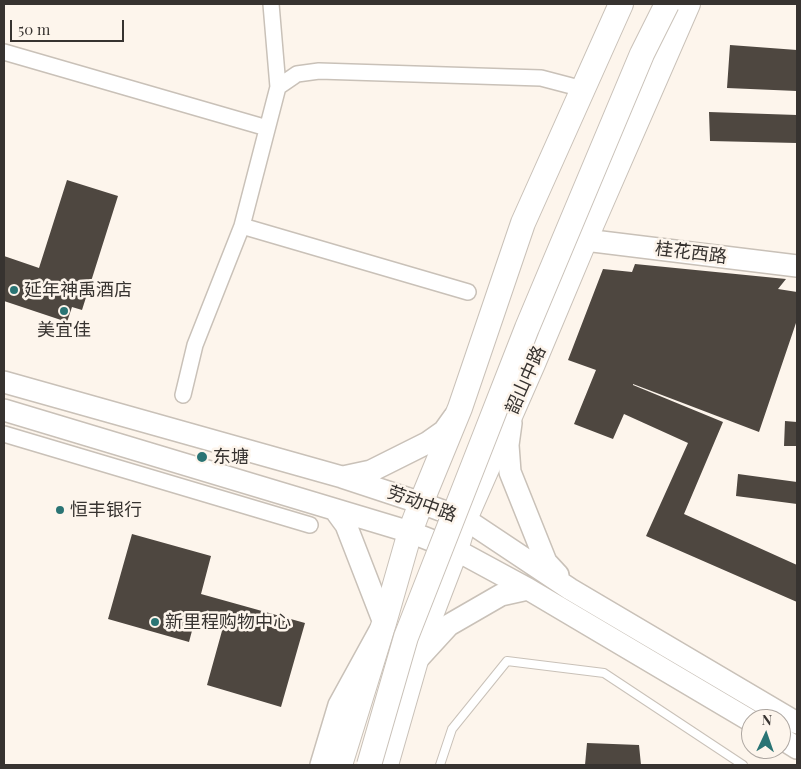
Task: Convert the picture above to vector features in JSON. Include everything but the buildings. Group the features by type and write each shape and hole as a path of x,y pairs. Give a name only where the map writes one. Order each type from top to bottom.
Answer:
{"main road":[{"path":"340,765 410,532 460,408 523,222 621,4"},
{"name":"韶山中路","path":"358,765 396,634 516,324 652,4"},
{"name":"韶山中路","path":"369,765 406,637 526,328 642,54 667,4"},
{"name":"韶山中路","path":"386,765 423,636 456,550 465,520 688,4"},
{"name":"桂花西路","path":"585,240 797,266"},
{"name":"劳动中路","path":"4,382 342,477 421,502 465,520 570,589 797,723"},
{"path":"342,477 371,470 427,443 444,431 460,408"},
{"path":"513,408 508,445 510,472 546,562 570,589"},
{"name":"劳动中路","path":"4,410 410,532 456,550 528,589 741,715"},
{"path":"335,510 346,524 384,623"},
{"path":"416,662 450,624 500,594 528,589"},
{"path":"321,765 338,705 384,623"}],"street":[{"path":"183,395 195,345 242,226 278,87 272,4"},
{"path":"4,52 267,128"},
{"path":"278,87 297,74 319,71 541,78 583,89"},
{"path":"242,226 468,292"},
{"path":"4,434 310,525"}],"lane":[{"path":"440,765 452,729 507,662 604,673 743,765"}],"place":[{"name":"延年神禹酒店","path":"14,290"},
{"name":"美宜佳","path":"64,311"},
{"name":"东塘","path":"202,457"},
{"name":"恒丰银行","path":"60,510"},
{"name":"新里程购物中心","path":"155,622"}]}
